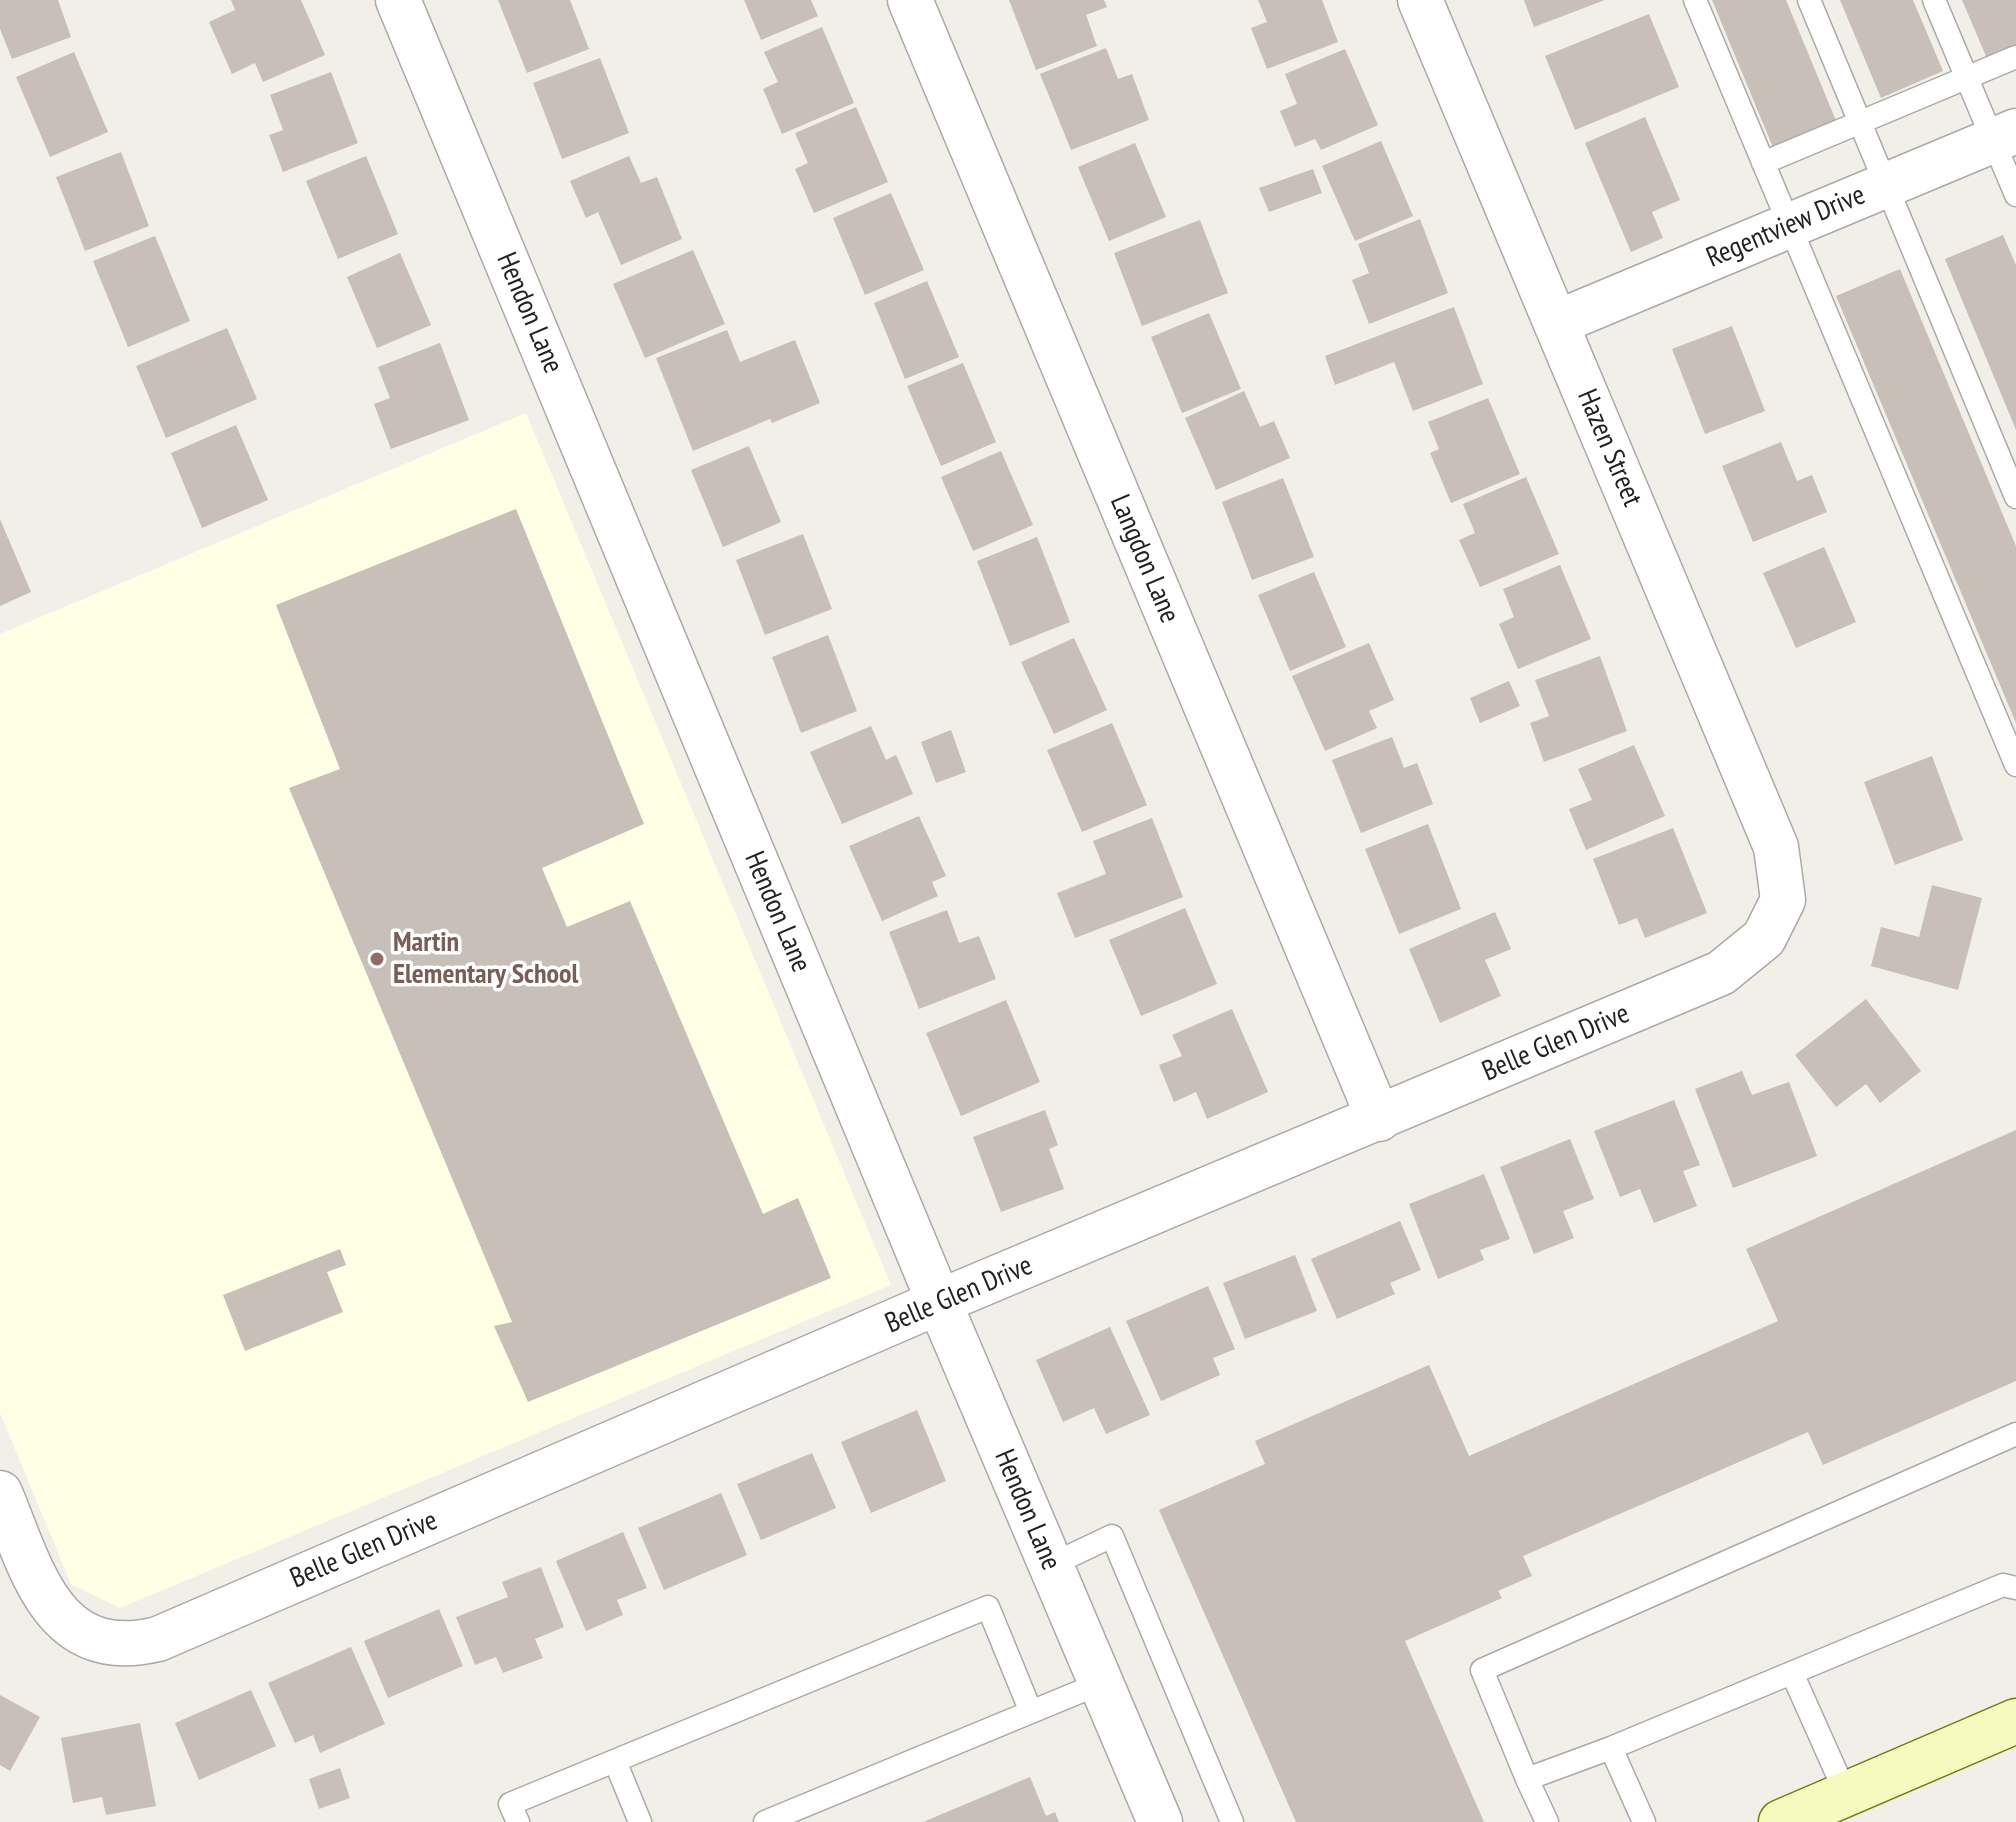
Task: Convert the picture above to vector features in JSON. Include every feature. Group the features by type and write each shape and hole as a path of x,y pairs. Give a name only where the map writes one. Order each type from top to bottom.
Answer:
{"main road":[{"path":"1781,1822 2016,1721"}],"street":[{"name":"Hendon Lane","path":"398,0 939,1302 1160,1822"},
{"name":"Langdon Lane","path":"910,0 1379,1119"},
{"name":"Hazen Street","path":"1420,0 1776,847 1783,900"},
{"name":"Regentview Drive","path":"1556,323 2004,136"},
{"name":"Belle Glen Drive","path":"0,1493 45,1597 62,1619 83,1634 106,1642 132,1645 158,1639 939,1302 1721,973 1764,938 1783,900"}],"lane":[{"path":"1695,0 2016,765"},
{"path":"1809,0 2016,497"},
{"path":"1934,0 1967,78 2004,136 2016,195"},
{"path":"1763,163 2016,57"},
{"path":"1547,1822 1482,1670 2016,1434"},
{"path":"1051,1565 1112,1536 1232,1822"},
{"path":"1527,1779 1611,1748 2003,1585 2016,1588"},
{"path":"518,1822 510,1804 988,1607 1031,1712"},
{"path":"1792,1673 1846,1794"},
{"path":"765,1822 1101,1683"},
{"path":"1611,1748 1644,1822"},
{"path":"615,1761 640,1822"}],"shaded area":[{"name":"Martin Elementary School","path":"526,413 891,1285 120,1608 71,1584 0,1413 0,634"}],"building":[{"path":"0,0 58,0 71,37 12,59 0,29"},
{"path":"231,0 301,0 325,55 263,82 255,63 232,74 209,22 235,10"},
{"path":"498,0 570,0 589,49 527,73"},
{"path":"744,0 811,0 818,16 761,40"},
{"path":"1009,0 1104,0 1107,7 1086,15 1097,46 1036,70"},
{"path":"1258,0 1322,0 1338,42 1267,69 1251,28 1267,22"},
{"path":"1524,0 1605,0 1534,27"},
{"path":"1712,0 1786,0 1837,123 1774,150"},
{"path":"1840,0 1913,0 1943,71 1881,98"},
{"path":"1962,0 2016,0 2016,49 1988,61"},
{"path":"1649,14 1679,87 1575,130 1545,56"},
{"path":"822,27 854,103 782,134 763,89 778,82 764,52"},
{"path":"1106,48 1118,79 1132,74 1149,120 1071,150 1040,74"},
{"path":"1345,49 1378,125 1321,150 1315,139 1295,147 1280,111 1297,104 1285,74"},
{"path":"74,52 108,132 50,157 16,77"},
{"path":"600,58 629,133 562,159 533,83"},
{"path":"331,72 358,143 283,172 269,135 283,130 270,95"},
{"path":"856,107 888,182 814,213 795,169 808,163 795,133"},
{"path":"1645,117 1680,200 1652,212 1663,238 1631,252 1585,143"},
{"path":"1381,141 1413,216 1355,241 1322,166"},
{"path":"1135,143 1166,217 1109,241 1078,167"},
{"path":"121,152 149,226 85,251 56,177"},
{"path":"366,156 398,234 338,259 306,181"},
{"path":"629,156 641,183 657,177 682,239 621,265 598,212 586,218 570,181"},
{"path":"1313,169 1322,193 1269,212 1259,188"},
{"path":"891,193 924,270 865,295 833,218"},
{"path":"1420,219 1448,293 1369,324 1352,280 1369,273 1358,244"},
{"path":"1200,220 1228,293 1142,326 1114,253"},
{"path":"2003,235 2016,265 2016,430 1945,259"},
{"path":"155,236 190,321 128,347 93,261"},
{"path":"693,250 725,324 645,358 613,284"},
{"path":"400,253 431,325 377,348 347,277"},
{"path":"1900,269 2016,546 2016,723 1836,296"},
{"path":"927,281 959,357 905,379 874,303"},
{"path":"1454,307 1483,384 1413,411 1394,362 1335,385 1325,356"},
{"path":"1209,313 1241,389 1182,413 1151,337"},
{"path":"1732,326 1765,411 1705,434 1672,349"},
{"path":"227,328 257,399 166,438 136,366"},
{"path":"727,330 740,362 795,340 820,403 772,423 770,419 693,451 656,358"},
{"path":"440,343 469,420 391,449 374,404 390,398 378,367"},
{"path":"963,363 996,442 941,466 907,386"},
{"path":"1244,391 1260,427 1274,421 1290,458 1216,490 1185,418"},
{"path":"1488,398 1520,474 1451,503 1430,453 1439,449 1428,422"},
{"path":"236,425 268,500 202,528 171,453"},
{"path":"1781,442 1797,481 1812,475 1827,512 1753,542 1722,466"},
{"path":"749,446 781,522 723,547 691,470"},
{"path":"1001,451 1033,525 973,551 941,477"},
{"path":"1526,477 1559,554 1480,587 1459,540 1475,533 1463,504"},
{"path":"1283,478 1314,557 1252,580 1222,502"},
{"path":"516,509 644,824 542,868 567,927 630,901 763,1214 798,1198 831,1278 528,1402 494,1326 512,1322 289,788 340,769 276,605"},
{"path":"0,519 31,592 0,606"},
{"path":"803,534 832,609 765,635 736,560"},
{"path":"1037,537 1070,622 1010,646 977,561"},
{"path":"1824,547 1856,622 1796,648 1763,573"},
{"path":"1560,565 1591,639 1518,669 1499,624 1514,617 1503,589"},
{"path":"1314,572 1346,647 1290,671 1258,595"},
{"path":"828,635 857,711 801,733 772,657"},
{"path":"1074,638 1107,710 1054,734 1021,662"},
{"path":"1369,643 1394,700 1369,711 1377,728 1325,751 1292,676"},
{"path":"1600,656 1627,731 1544,762 1530,723 1549,716 1535,680"},
{"path":"1509,681 1520,706 1480,723 1470,698"},
{"path":"1112,723 1147,805 1082,832 1047,750"},
{"path":"871,726 886,760 896,755 913,794 842,824 810,752"},
{"path":"951,730 966,772 936,783 921,742"},
{"path":"1392,737 1404,768 1417,763 1433,804 1361,833 1332,760"},
{"path":"1634,745 1665,816 1586,850 1569,809 1592,800 1578,769"},
{"path":"1932,756 1963,840 1895,865 1864,782"},
{"path":"919,816 946,876 932,882 938,896 882,921 849,846"},
{"path":"1152,818 1183,897 1075,938 1057,893 1106,874 1093,841"},
{"path":"1428,824 1461,909 1399,934 1365,849"},
{"path":"1673,828 1707,913 1645,938 1637,918 1619,925 1593,859"},
{"path":"1932,885 1982,898 1958,990 1871,966 1881,927 1919,937"},
{"path":"1185,908 1217,984 1141,1016 1109,940"},
{"path":"947,910 959,943 979,936 996,979 919,1009 889,932"},
{"path":"1495,912 1511,949 1485,960 1501,996 1440,1023 1409,949"},
{"path":"1866,999 1921,1071 1880,1103 1866,1084 1836,1107 1795,1055"},
{"path":"1006,1000 1040,1082 961,1116 926,1033"},
{"path":"1232,1009 1268,1092 1207,1119 1196,1092 1174,1102 1159,1065 1182,1056 1172,1035"},
{"path":"1742,1071 1752,1095 1789,1082 1817,1156 1733,1188 1695,1089"},
{"path":"1674,1100 1700,1165 1683,1171 1697,1206 1654,1223 1640,1189 1620,1197 1594,1131"},
{"path":"1045,1110 1058,1145 1049,1149 1064,1189 1001,1212 973,1137"},
{"path":"2016,1130 2016,1381 1823,1465 1808,1432 1523,1556 1532,1576 1498,1591 1502,1598 1405,1641 1484,1822 1296,1822 1159,1510 1265,1464 1255,1441 1429,1365 1469,1456 1778,1321 1746,1249"},
{"path":"1570,1139 1594,1199 1563,1211 1574,1238 1534,1254 1500,1167"},
{"path":"1484,1174 1510,1239 1480,1250 1484,1260 1438,1279 1409,1204"},
{"path":"1400,1221 1421,1270 1390,1283 1395,1294 1337,1319 1311,1259"},
{"path":"340,1249 346,1265 327,1272 343,1312 245,1351 223,1295"},
{"path":"1295,1255 1317,1311 1245,1339 1223,1283"},
{"path":"1208,1286 1235,1349 1213,1358 1220,1375 1161,1401 1126,1321"},
{"path":"1110,1327 1150,1415 1106,1434 1094,1408 1063,1422 1036,1360"},
{"path":"917,1410 946,1481 871,1513 841,1442"},
{"path":"812,1453 836,1508 761,1540 737,1484"},
{"path":"721,1493 747,1555 664,1590 638,1528"},
{"path":"623,1532 647,1588 617,1600 623,1615 586,1631 556,1561"},
{"path":"541,1567 564,1627 535,1639 543,1658 503,1673 496,1657 475,1665 456,1617 508,1597 502,1582"},
{"path":"439,1609 463,1666 388,1698 364,1641"},
{"path":"351,1647 385,1724 320,1753 313,1735 295,1743 268,1683"},
{"path":"251,1690 276,1746 199,1780 175,1723"},
{"path":"0,1695 40,1717 10,1771 0,1765"},
{"path":"140,1723 156,1806 106,1815 102,1797 73,1803 61,1738"},
{"path":"340,1768 350,1798 319,1809 309,1779"},
{"path":"1030,1777 1046,1816 1055,1812 1059,1822 923,1822"}],"place":[{"name":"Martin Elementary School","path":"377,959"}]}
